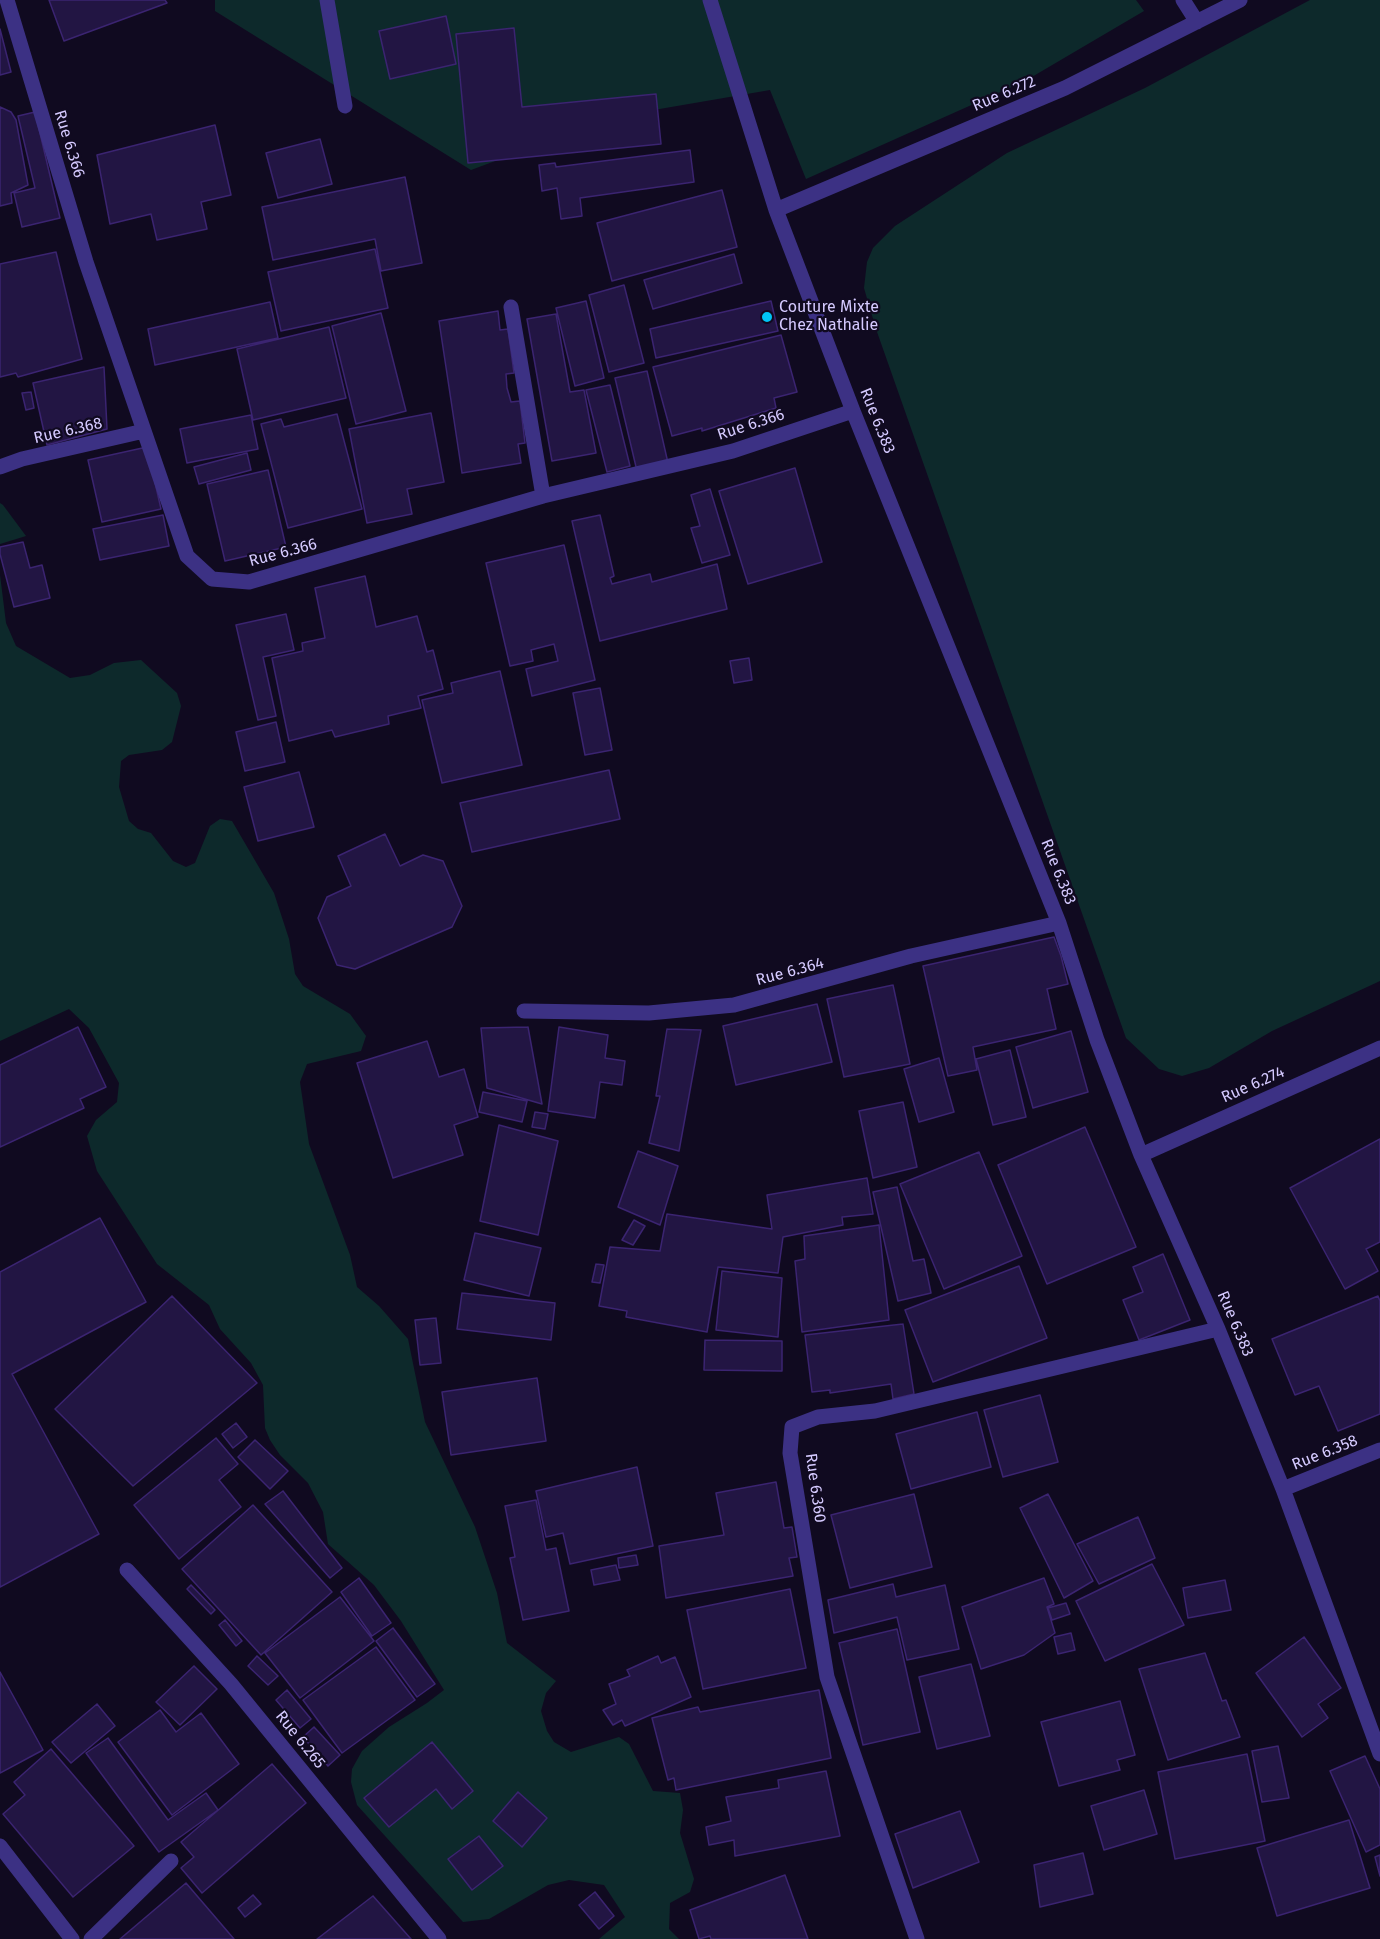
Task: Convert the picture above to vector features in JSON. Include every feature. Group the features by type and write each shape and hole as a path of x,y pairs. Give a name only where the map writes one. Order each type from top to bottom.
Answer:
{"street":[{"name":"Rue 6.366","path":"8,0 29,78 86,262 187,556 212,579 249,582 543,496 733,451 853,411"},
{"path":"327,0 345,106"},
{"name":"Rue 6.383","path":"710,0 776,210 853,411 1059,923 1097,1040 1141,1155 1218,1329 1283,1488 1380,1754"},
{"path":"1183,0 1197,22"},
{"name":"Rue 6.272","path":"776,210 1065,88 1240,0"},
{"path":"511,307 543,496"},
{"name":"Rue 6.368","path":"0,466 144,431"},
{"name":"Rue 6.364","path":"524,1011 649,1013 734,1005 911,956 1059,923"},
{"name":"Rue 6.274","path":"1141,1155 1380,1048"},
{"name":"Rue 6.360","path":"917,1939 827,1677 790,1453 792,1427 818,1417 875,1411 1218,1329"},
{"name":"Rue 6.358","path":"1283,1488 1380,1450"},
{"name":"Rue 6.265","path":"127,1570 231,1684 439,1939"},
{"path":"0,1846 72,1939"},
{"path":"91,1939 171,1861"}],"green space":[{"path":"215,0 1136,0 1144,11 1025,81 806,179 770,90 613,117 471,170 215,11"},
{"path":"1310,0 1380,0 1380,981 1272,1031 1209,1068 1182,1076 1159,1069 1126,1038 876,329 864,288 867,262 873,248 895,226 1007,153 1145,88"},
{"path":"0,503 3,505 26,536 0,544"},
{"path":"0,575 6,623 16,646 70,678 90,675 114,663 141,660 177,693 181,706 172,742 162,750 129,755 121,761 119,787 129,821 138,829 151,833 173,861 186,867 195,863 210,826 220,819 232,821 274,893 289,939 295,974 303,986 350,1014 366,1036 361,1051 307,1064 300,1082 309,1144 350,1255 357,1287 379,1306 408,1339 425,1422 475,1527 497,1593 507,1643 556,1681 546,1693 541,1711 547,1731 554,1742 571,1752 619,1737 629,1744 653,1791 680,1793 683,1810 680,1833 694,1879 690,1892 670,1903 669,1929 679,1939 599,1939 625,1917 604,1885 569,1880 548,1885 489,1919 463,1922 357,1805 351,1782 352,1769 362,1751 389,1727 444,1690 401,1621 374,1585 328,1544 323,1512 308,1483 280,1455 270,1440 265,1428 263,1385 251,1363 220,1329 209,1305 157,1264 97,1171 87,1136 96,1120 117,1102 119,1083 89,1028 69,1009 0,1041"}],"building":[{"path":"49,0 165,0 167,3 64,41"},
{"path":"446,16 456,64 390,79 379,31"},
{"path":"514,28 522,107 656,94 661,144 468,163 456,34"},
{"path":"0,29 11,72 0,75"},
{"path":"0,107 11,112 16,120 28,185 11,193 12,203 0,206"},
{"path":"35,112 60,218 22,227 14,193 35,188 18,116"},
{"path":"215,125 231,195 201,202 207,229 157,240 151,214 110,224 97,155"},
{"path":"320,139 332,184 278,198 266,153"},
{"path":"690,150 694,182 580,198 582,216 561,219 557,188 542,191 539,165 555,163 556,167"},
{"path":"405,177 422,263 381,271 375,239 273,260 262,207"},
{"path":"722,190 737,247 612,281 597,223"},
{"path":"375,249 388,308 281,331 268,272"},
{"path":"56,252 82,359 18,377 16,373 0,377 0,264"},
{"path":"734,254 742,283 653,309 644,280"},
{"path":"624,285 644,363 609,372 589,295"},
{"path":"586,301 604,378 575,386 556,308"},
{"path":"771,301 778,331 656,358 650,329"},
{"path":"270,302 278,338 155,365 148,329"},
{"path":"498,311 500,330 508,329 514,373 506,374 507,388 511,402 520,401 525,443 518,444 521,463 462,473 439,321"},
{"path":"381,313 406,411 356,424 332,326"},
{"path":"556,314 570,392 584,390 596,453 552,461 527,319"},
{"path":"329,327 346,398 253,420 237,349"},
{"path":"781,335 797,392 774,398 776,408 702,431 702,428 672,436 653,367"},
{"path":"104,367 107,429 47,445 33,383"},
{"path":"647,371 668,463 637,471 615,378"},
{"path":"610,385 630,466 607,472 586,390"},
{"path":"31,392 34,408 26,410 22,393"},
{"path":"431,413 444,482 407,489 412,514 367,523 349,429"},
{"path":"337,414 362,509 288,528 261,424 281,419 284,427"},
{"path":"251,415 258,449 187,463 180,429"},
{"path":"147,447 161,509 102,522 88,460"},
{"path":"247,453 251,470 199,484 194,467"},
{"path":"795,468 822,562 748,584 719,491"},
{"path":"268,470 286,547 225,561 207,484"},
{"path":"710,489 730,555 702,563 691,528 700,526 691,495"},
{"path":"163,515 169,546 100,560 93,529"},
{"path":"600,515 614,576 610,578 612,584 650,574 652,582 717,564 727,609 600,641 572,521"},
{"path":"23,542 30,568 42,565 50,598 14,607 0,547"},
{"path":"564,545 595,680 532,696 526,669 558,661 554,644 531,650 533,661 510,666 486,563"},
{"path":"365,576 376,627 417,616 427,652 433,650 443,689 418,696 421,708 388,716 389,724 335,737 332,730 289,741 272,658 303,651 302,643 325,638 315,588"},
{"path":"286,614 294,650 263,657 276,716 258,720 236,625"},
{"path":"749,658 752,680 734,683 730,661"},
{"path":"500,671 522,765 442,783 422,700 453,693 451,683"},
{"path":"600,688 612,750 585,755 573,693"},
{"path":"276,722 285,762 245,771 236,732"},
{"path":"609,770 620,819 472,852 460,803"},
{"path":"299,772 314,827 258,841 244,787"},
{"path":"385,834 400,866 423,855 443,861 462,906 452,927 355,969 337,965 318,918 327,897 351,886 338,856"},
{"path":"1054,937 1068,984 1047,989 1056,1029 973,1047 977,1070 948,1076 923,966"},
{"path":"893,985 910,1064 844,1077 827,999"},
{"path":"817,1004 832,1062 736,1085 723,1026"},
{"path":"78,1027 106,1087 80,1099 84,1108 0,1147 0,1065"},
{"path":"528,1027 542,1104 487,1088 481,1028"},
{"path":"559,1027 608,1035 605,1058 625,1061 622,1085 600,1082 595,1118 548,1111"},
{"path":"667,1029 701,1030 679,1151 649,1143 660,1096 656,1096"},
{"path":"1071,1031 1088,1092 1033,1108 1016,1047"},
{"path":"427,1041 439,1077 464,1069 478,1117 454,1125 463,1155 393,1178 357,1063"},
{"path":"1010,1050 1026,1117 993,1125 976,1059"},
{"path":"939,1058 954,1112 919,1122 904,1069"},
{"path":"483,1092 527,1101 522,1122 479,1112"},
{"path":"903,1102 917,1167 873,1178 859,1111"},
{"path":"535,1112 548,1114 545,1129 532,1127"},
{"path":"499,1125 558,1141 538,1235 480,1221"},
{"path":"1085,1127 1136,1247 1047,1284 998,1165"},
{"path":"1380,1139 1380,1242 1366,1249 1378,1271 1345,1289 1290,1188"},
{"path":"638,1151 678,1166 660,1225 618,1207"},
{"path":"979,1152 1022,1256 944,1289 900,1184"},
{"path":"867,1178 873,1214 842,1217 843,1225 783,1237 778,1273 718,1267 707,1332 626,1317 627,1311 599,1306 610,1247 660,1251 667,1214 772,1229 767,1195"},
{"path":"897,1187 913,1261 924,1259 931,1293 898,1301 873,1192"},
{"path":"100,1218 146,1302 12,1374 99,1534 0,1587 0,1272"},
{"path":"634,1220 645,1226 633,1245 622,1240"},
{"path":"879,1225 889,1320 802,1332 795,1261 805,1259 804,1236"},
{"path":"475,1233 541,1248 529,1296 464,1280"},
{"path":"1163,1254 1190,1320 1139,1340 1123,1300 1143,1292 1133,1267"},
{"path":"596,1264 604,1265 600,1283 592,1282"},
{"path":"1019,1266 1047,1338 933,1382 905,1310"},
{"path":"722,1271 782,1278 778,1337 716,1330"},
{"path":"462,1293 555,1303 551,1340 457,1329"},
{"path":"172,1296 257,1383 133,1486 55,1409"},
{"path":"1378,1296 1380,1301 1380,1414 1338,1431 1319,1386 1295,1395 1272,1339"},
{"path":"436,1318 441,1363 420,1365 415,1320"},
{"path":"903,1324 914,1394 893,1399 891,1384 830,1393 830,1390 812,1392 805,1335"},
{"path":"705,1340 782,1341 782,1371 704,1370"},
{"path":"537,1378 546,1441 451,1455 442,1392"},
{"path":"1040,1395 1058,1462 1003,1477 984,1410"},
{"path":"977,1412 991,1467 911,1489 896,1434"},
{"path":"236,1423 247,1437 233,1448 222,1434"},
{"path":"216,1438 238,1464 219,1480 241,1507 179,1559 134,1505"},
{"path":"255,1440 288,1471 270,1489 238,1457"},
{"path":"637,1467 653,1546 570,1564 563,1533 546,1537 536,1491"},
{"path":"776,1482 784,1528 792,1527 797,1557 789,1558 793,1576 666,1598 659,1546 724,1535 716,1493"},
{"path":"283,1491 342,1568 330,1578 265,1504"},
{"path":"914,1494 932,1567 850,1588 831,1515"},
{"path":"1048,1494 1093,1581 1064,1598 1020,1508"},
{"path":"536,1500 546,1550 556,1548 569,1611 523,1620 510,1558 515,1557 505,1506"},
{"path":"253,1505 332,1592 261,1655 182,1569"},
{"path":"1138,1517 1155,1558 1099,1584 1077,1544"},
{"path":"636,1555 638,1565 619,1568 618,1558"},
{"path":"1152,1564 1184,1625 1105,1661 1076,1601"},
{"path":"616,1565 620,1580 594,1585 591,1570"},
{"path":"359,1578 391,1623 372,1636 341,1592"},
{"path":"1044,1578 1054,1604 1047,1607 1055,1633 1024,1655 981,1669 962,1607"},
{"path":"1225,1580 1231,1610 1188,1618 1183,1588"},
{"path":"893,1584 896,1597 945,1585 959,1649 907,1660 897,1617 834,1633 828,1600"},
{"path":"191,1585 215,1610 211,1614 187,1589"},
{"path":"790,1589 806,1668 703,1689 687,1610"},
{"path":"340,1597 374,1641 300,1698 265,1653"},
{"path":"1066,1603 1070,1614 1052,1620 1048,1608"},
{"path":"225,1620 242,1641 236,1646 219,1625"},
{"path":"393,1628 435,1684 417,1697 376,1641"},
{"path":"897,1629 920,1732 863,1745 839,1643"},
{"path":"1071,1633 1075,1650 1058,1654 1054,1637"},
{"path":"1304,1637 1341,1688 1318,1704 1328,1718 1302,1737 1256,1673"},
{"path":"376,1647 415,1700 342,1753 303,1700"},
{"path":"1205,1653 1222,1701 1226,1700 1240,1737 1168,1760 1139,1669"},
{"path":"257,1656 278,1676 268,1685 248,1666"},
{"path":"658,1656 661,1663 675,1657 691,1697 625,1726 622,1720 613,1725 603,1710 616,1704 609,1684 630,1676 627,1670"},
{"path":"971,1664 990,1736 937,1749 919,1677"},
{"path":"194,1666 217,1689 180,1725 156,1702"},
{"path":"0,1672 43,1750 0,1773"},
{"path":"287,1690 311,1719 300,1728 276,1700"},
{"path":"819,1690 831,1758 676,1790 674,1778 668,1780 652,1718 698,1707 700,1712"},
{"path":"1120,1701 1135,1755 1117,1760 1120,1770 1059,1786 1041,1722"},
{"path":"97,1704 115,1726 71,1763 52,1742"},
{"path":"160,1710 176,1732 201,1713 239,1764 172,1815 118,1742"},
{"path":"314,1727 340,1755 328,1766 303,1737"},
{"path":"108,1738 168,1820 206,1793 218,1810 159,1852 86,1753"},
{"path":"432,1742 473,1791 452,1809 436,1789 389,1827 364,1798"},
{"path":"1278,1746 1289,1798 1262,1802 1252,1751"},
{"path":"51,1749 134,1846 73,1897 3,1814 25,1795 14,1782"},
{"path":"1247,1754 1265,1841 1175,1859 1158,1772"},
{"path":"1365,1756 1380,1789 1380,1845 1366,1852 1330,1771"},
{"path":"272,1764 306,1803 202,1893 181,1868 194,1857 181,1842"},
{"path":"826,1771 840,1836 735,1856 734,1840 709,1845 706,1827 731,1821 726,1797 779,1788 778,1780"},
{"path":"1144,1790 1157,1834 1104,1850 1091,1806"},
{"path":"518,1792 547,1818 522,1847 493,1821"},
{"path":"960,1811 979,1862 913,1888 895,1834"},
{"path":"1349,1820 1370,1888 1277,1916 1257,1848"},
{"path":"479,1836 503,1866 472,1890 448,1859"},
{"path":"1083,1853 1093,1894 1040,1907 1034,1865"},
{"path":"1380,1855 1380,1876 1375,1857"},
{"path":"785,1875 808,1939 711,1939 710,1936 699,1939 690,1910"},
{"path":"186,1883 234,1939 120,1939"},
{"path":"595,1892 614,1916 599,1929 579,1905"},
{"path":"253,1895 261,1904 245,1917 238,1908"},
{"path":"373,1896 411,1939 317,1939"}],"place":[{"name":"Couture Mixte Chez Nathalie","path":"767,317"}]}
